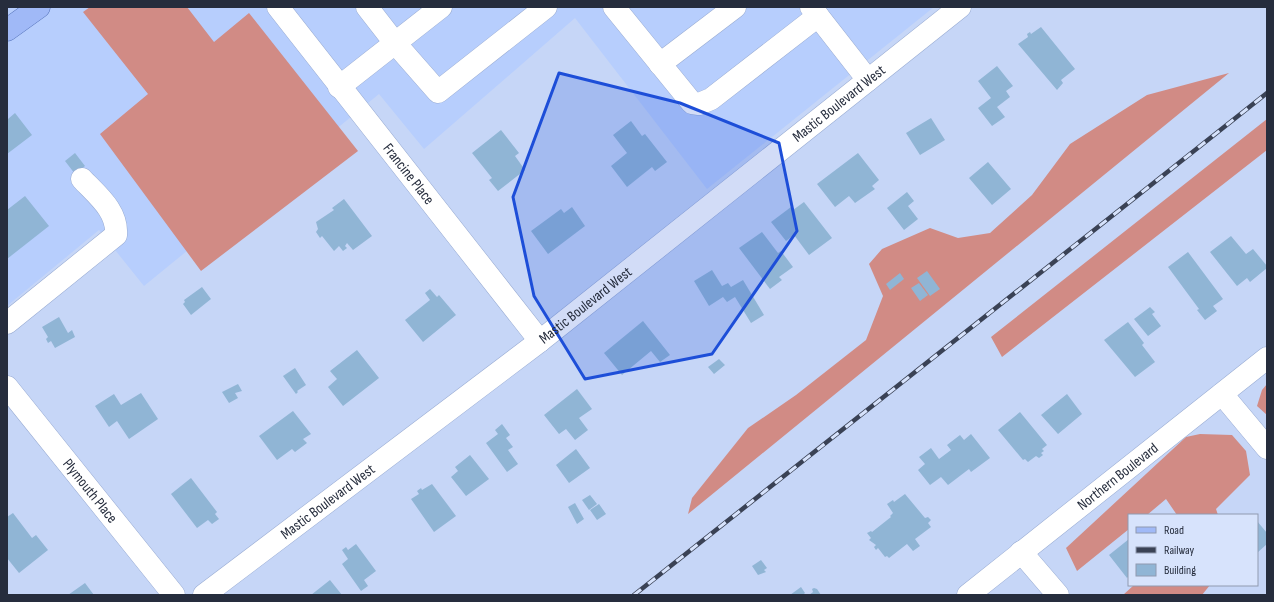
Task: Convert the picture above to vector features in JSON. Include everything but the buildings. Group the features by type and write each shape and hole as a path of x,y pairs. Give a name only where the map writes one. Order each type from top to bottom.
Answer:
{"main road":[{"path":"7,30 39,7"}],"street":[{"name":"Francine Place","path":"278,7 339,87 540,341"},
{"path":"367,7 395,43 438,92 546,7"},
{"path":"339,87 441,7"},
{"path":"660,64 735,7"},
{"name":"Mastic Boulevard West","path":"204,595 540,341 960,7"},
{"path":"623,10 660,64 692,103 699,104 711,99 814,11 868,80"},
{"path":"7,323 116,234 117,224 113,213 82,179"},
{"name":"Northern Boulevard","path":"968,595 1267,358"},
{"name":"Plymouth Place","path":"7,387 174,595"},
{"path":"1222,394 1267,448"},
{"path":"1021,552 1058,595"}],"highlighted area":[{"path":"559,73 680,103 779,143 797,231 712,354 585,379 534,296 513,197"}],"shaded area":[{"path":"7,7 934,7 707,189 575,18 424,149 379,94 144,286 99,230 7,306"},
{"path":"90,7 187,7 214,42 249,13 358,151 201,271 100,134 148,94 83,12"},
{"path":"1229,73 688,514 692,498 748,428 796,395 866,340 883,296 869,264 882,249 930,228 958,238 990,233 1032,195 1070,144 1147,95"},
{"path":"1267,119 1267,150 1002,357 991,337"},
{"path":"1267,384 1267,415 1257,406 1262,390"},
{"path":"1200,434 1232,435 1246,451 1250,475 1216,509 1218,514 1176,514 1166,499 1148,514 1128,514 1128,530 1077,571 1066,548 1186,437"},
{"path":"1133,586 1209,586 1202,595 1123,595"}],"railway":[{"path":"634,595 1267,93"}]}
